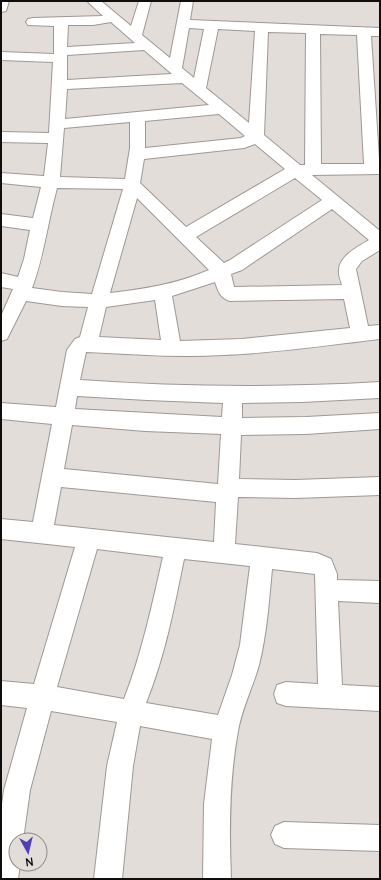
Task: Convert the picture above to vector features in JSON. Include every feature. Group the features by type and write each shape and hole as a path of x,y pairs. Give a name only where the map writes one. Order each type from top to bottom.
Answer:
{"street":[{"path":"1,8 3,1"},
{"path":"93,1 110,10 135,36 380,241 353,259 347,269 360,334"},
{"path":"135,36 145,1"},
{"path":"180,74 182,24 187,1"},
{"path":"34,22 61,22 110,10"},
{"path":"1,334 23,289 36,247 39,225 51,181 57,131 62,55 61,22"},
{"path":"182,24 380,32"},
{"path":"199,90 212,26"},
{"path":"256,137 262,27"},
{"path":"313,30 313,170"},
{"path":"184,236 296,170 376,169 364,32"},
{"path":"1,56 62,55 148,46"},
{"path":"60,85 180,74"},
{"path":"1,137 57,131 138,116 222,109"},
{"path":"88,344 98,301 132,184 138,154 138,116"},
{"path":"138,154 244,143 256,137"},
{"path":"1,178 100,185 132,184 222,272 226,290 230,294 351,292"},
{"path":"1,280 23,289 62,299 98,301 164,292 200,281 236,265 333,201"},
{"path":"1,220 39,225"},
{"path":"164,292 172,349"},
{"path":"42,533 76,350 82,344 172,349 222,348 380,332"},
{"path":"70,387 118,391 232,395 316,394 380,390"},
{"path":"224,554 232,395"},
{"path":"1,411 134,422 231,426 335,425 380,421"},
{"path":"53,477 228,491 380,486"},
{"path":"2,532 42,533 176,547 224,554 317,563 323,566 326,574 327,590 330,697"},
{"path":"4,879 17,790 42,697 89,538"},
{"path":"108,879 120,766 131,711 145,676 154,645 176,547"},
{"path":"217,879 221,768 226,729 249,658 254,629 262,557"},
{"path":"327,590 380,592"},
{"path":"1,693 42,697 131,711 226,729"},
{"path":"286,694 380,699"},
{"path":"284,835 380,838"}]}
